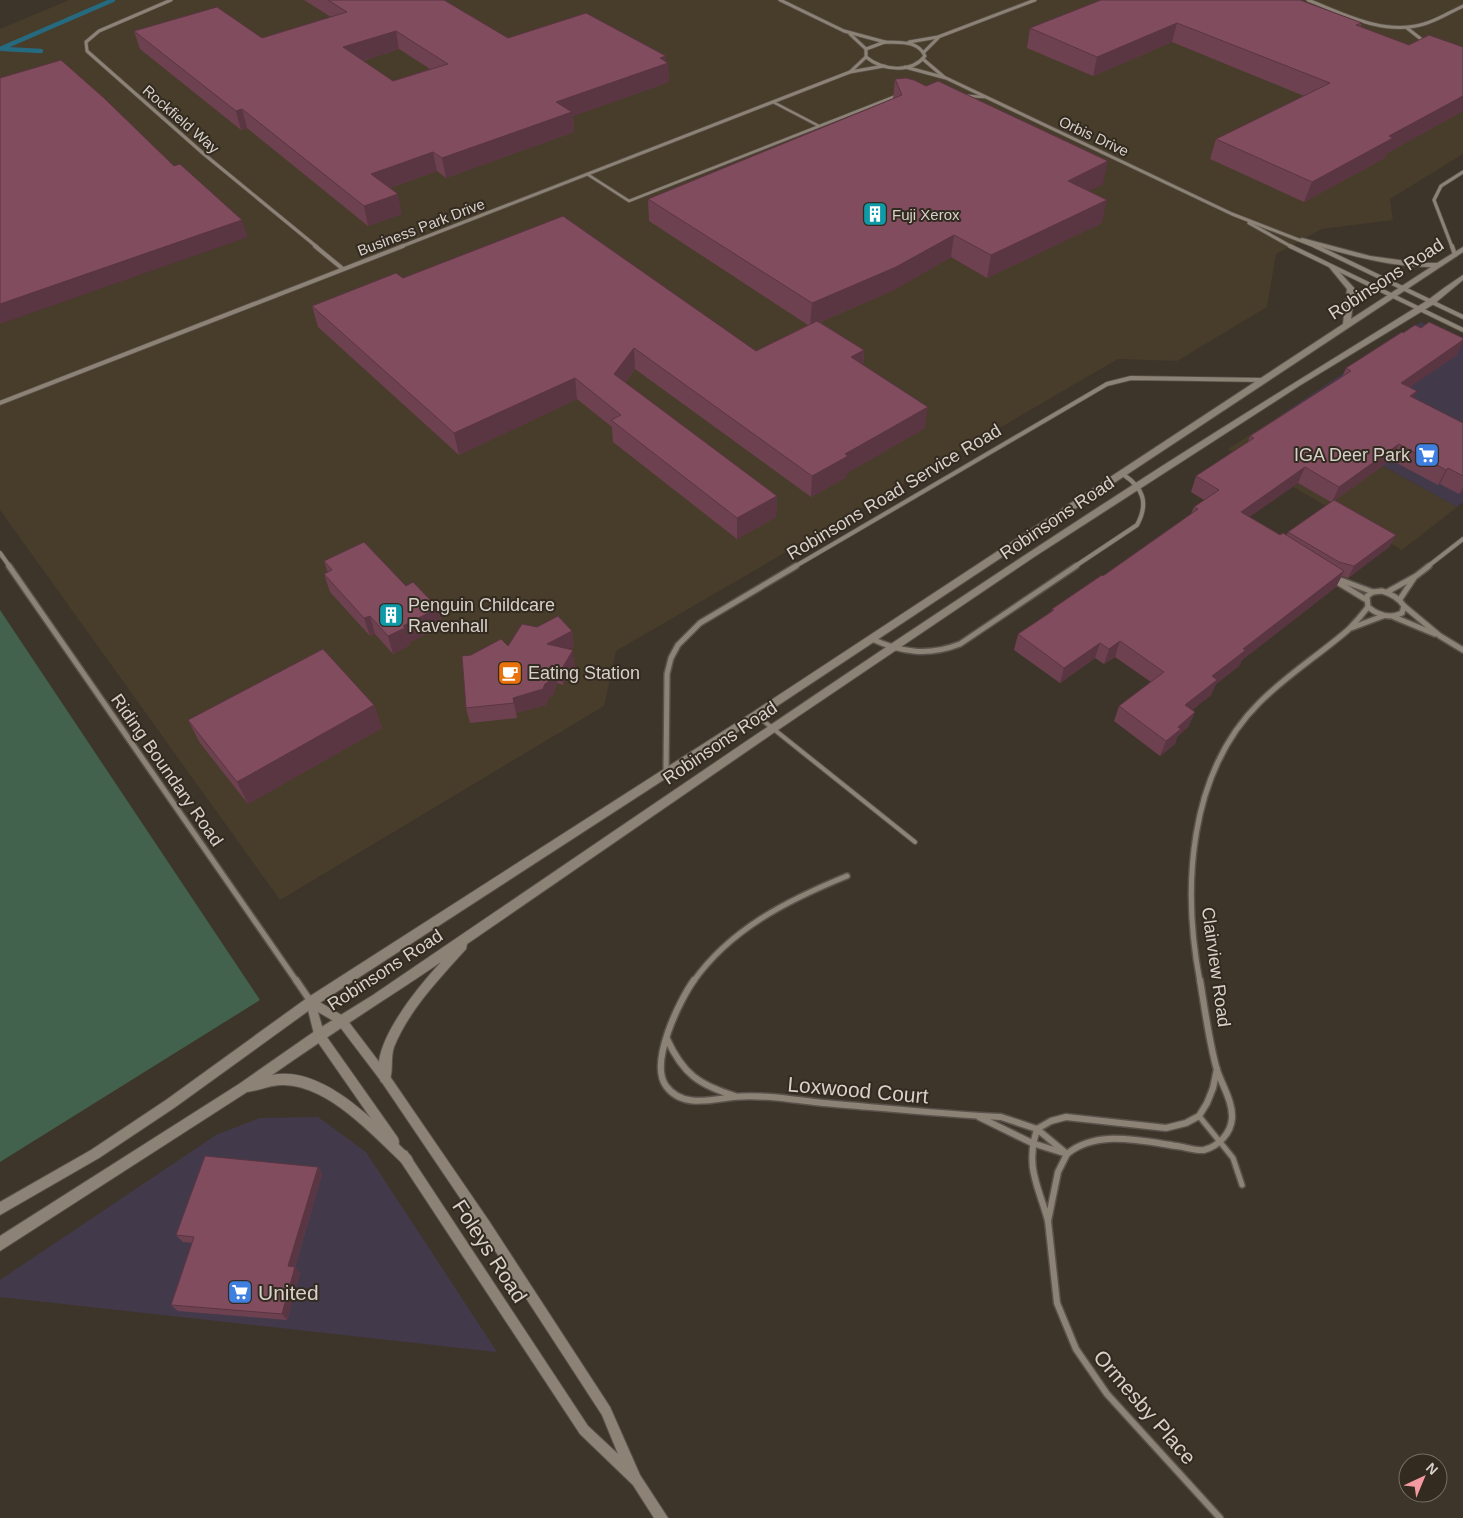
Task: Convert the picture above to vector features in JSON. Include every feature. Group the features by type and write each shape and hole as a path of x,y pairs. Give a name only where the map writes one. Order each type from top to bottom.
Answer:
{"main road":[{"path":"1302,240 1394,264 1415,266 1440,264"},
{"name":"Robinsons Road","path":"0,1209 95,1154 163,1109 312,1002 1124,475 1459,252"},
{"path":"1331,266 1350,289 1347,325"},
{"name":"Robinsons Road","path":"0,1244 243,1088 341,1020 377,999 773,728 1138,485 1431,302 1446,288 1463,277"},
{"path":"385,1078 386,1052 394,1035 425,988 474,933"},
{"path":"243,1088 286,1079 306,1084 322,1091 356,1114 406,1160"}],"street":[{"name":"Rockfield Way","path":"171,0 99,32 86,42 87,51 205,155 343,269"},
{"path":"780,0 849,32 885,42"},
{"path":"906,43 938,37 1035,0"},
{"path":"1308,0 1365,21 1407,28 1426,23 1463,6"},
{"path":"1407,28 1419,39 1433,45"},
{"path":"849,32 866,49 866,57 876,64 884,66 913,66 924,60 924,52 938,37"},
{"path":"866,49 877,43 906,43 914,45 924,52"},
{"name":"Business Park Drive","path":"850,72 866,57"},
{"name":"Orbis Drive","path":"924,60 946,78"},
{"name":"Business Park Drive","path":"0,403 850,72 884,66"},
{"name":"Orbis Drive","path":"905,67 946,78 1232,214 1331,266 1463,330"},
{"path":"1459,252 1438,213 1434,193 1441,186 1463,172"},
{"name":"Orbis Drive","path":"1232,214 1302,240 1463,316"},
{"name":"Robinsons Road Service Road","path":"666,774 667,674 670,658 676,644 700,623 1106,384 1139,378 1265,380"},
{"path":"872,639 892,649 935,653 960,644 1137,525 1142,519 1141,491 1138,485 1124,475"},
{"path":"1440,636 1393,617 1383,616 1368,607 1366,599 1331,577 1373,592 1387,592 1416,576 1463,539"},
{"name":"Riding Boundary Road","path":"0,553 312,1002"},
{"path":"1400,600 1416,576"},
{"path":"1366,599 1373,592"},
{"path":"1387,592 1400,600 1404,606 1440,636 1463,650"},
{"path":"1393,617 1402,613 1404,606"},
{"name":"Clairview Road","path":"1220,1142 1227,1135 1232,1117 1217,1068 1196,962 1191,890 1196,828 1213,773 1233,735 1258,704 1290,674 1348,629 1368,607"},
{"name":"Clairview Road","path":"1348,629 1383,616"},
{"name":"Loxwood Court","path":"847,876 808,890 785,902 728,943 707,962 689,987 676,1012 659,1070 661,1081 672,1093 689,1101 738,1097 1001,1117 1037,1129"},
{"path":"312,1002 341,1020"},
{"path":"312,1002 318,1035"},
{"name":"Foleys Road","path":"341,1020 385,1078 485,1224 606,1411 637,1481 662,1518"},
{"name":"Foleys Road","path":"318,1035 406,1160 584,1430 637,1481"},
{"name":"Loxwood Court","path":"667,1038 675,1058 696,1081 713,1090 738,1097"},
{"name":"Clairview Road","path":"1199,1116 1213,1088 1217,1068"},
{"name":"Loxwood Court","path":"976,1116 1032,1143 1067,1154"},
{"path":"1199,1116 1186,1123 1166,1128 1066,1117 1051,1121 1037,1129 1067,1154 1078,1144 1099,1139 1141,1141 1203,1150 1220,1142"},
{"name":"Ormesby Place","path":"1037,1129 1032,1143 1030,1160 1035,1186 1048,1221 1053,1278 1059,1313 1076,1353 1098,1386 1220,1518"},
{"name":"Ormesby Place","path":"1048,1221 1058,1172 1067,1154"}],"lane":[{"path":"587,174 629,201 896,96"},
{"path":"967,96 986,97"},
{"path":"773,102 819,126"},
{"path":"756,715 915,842"},
{"path":"1199,1116 1233,1158 1242,1185"}],"shaded area":[{"path":"69,0 1463,0 1463,154 1390,199 1393,220 1322,229 1276,254 1267,307 1177,361 1118,359 616,651 604,706 280,900 0,510 0,29"},
{"path":"1421,322 1463,342 1463,502 1457,507 1285,412"},
{"path":"1285,412 1457,507 1402,550 1228,449"},
{"name":"United","path":"318,1117 366,1152 497,1352 0,1297 0,1280 216,1135 260,1118"}],"green space":[{"path":"0,610 260,1000 0,1162"}],"building":[{"path":"328,0 444,0 508,38 586,13 666,56 660,58 668,63 556,102 572,112 442,158 433,152 371,174 398,194 364,206 242,109 236,111 134,31 217,7 262,38 347,12","holes":["396,31 448,64 393,81 343,47"]},
{"path":"1101,0 1300,0 1362,23 1356,25 1409,45 1429,35 1463,47 1463,96 1389,136 1393,138 1312,182 1216,139 1330,83 1177,23 1097,57 1030,28"},
{"path":"61,60 104,98 174,166 180,164 242,220 0,304 0,78"},
{"name":"Fuji Xerox","path":"906,78 926,86 938,81 1108,161 1068,181 1107,200 991,255 954,235 896,267 812,303 648,199 902,95 895,79"},
{"path":"563,216 756,351 817,321 864,350 851,357 928,407 845,454 848,456 812,476 634,348 614,374 777,496 737,518 611,420 621,415 575,378 454,433 312,306 396,273 403,278"},
{"path":"1429,322 1463,338 1463,340 1401,383 1417,391 1410,396 1463,423 1463,476 1448,468 1446,470 1399,444 1339,487 1305,467 1241,512 1280,535 1283,533 1344,571 1243,649 1246,650 1212,676 1217,680 1185,705 1195,712 1178,727 1181,729 1166,741 1119,706 1164,672 1120,641 1109,649 1100,643 1064,668 1018,634 1198,509 1194,507 1219,490 1196,476 1254,438 1250,436 1351,371 1346,368 1402,332 1415,325 1421,328"},
{"path":"1334,500 1396,535 1354,566 1339,562 1288,532"},
{"name":"Penguin Childcare Ravenhall","path":"364,542 406,586 413,582 438,608 388,636 370,616 364,618 324,574 332,570 324,561"},
{"path":"558,616 572,631 547,644 573,650 561,670 555,668 551,680 545,684 543,689 513,698 514,703 466,708 462,656 471,655 501,639 508,646 522,624 537,627"},
{"path":"323,649 374,705 237,782 188,720"},
{"path":"205,1156 318,1167 288,1266 295,1267 282,1314 171,1305 194,1237 176,1235"}],"waterway":[{"path":"0,49 113,0"},
{"path":"4,49 41,51"}],"place":[{"name":"Fuji Xerox","path":"875,214"},
{"name":"IGA Deer Park","path":"1427,455"},
{"name":"Penguin Childcare Ravenhall","path":"391,615"},
{"name":"Eating Station","path":"510,673"},
{"name":"United","path":"240,1292"}]}
